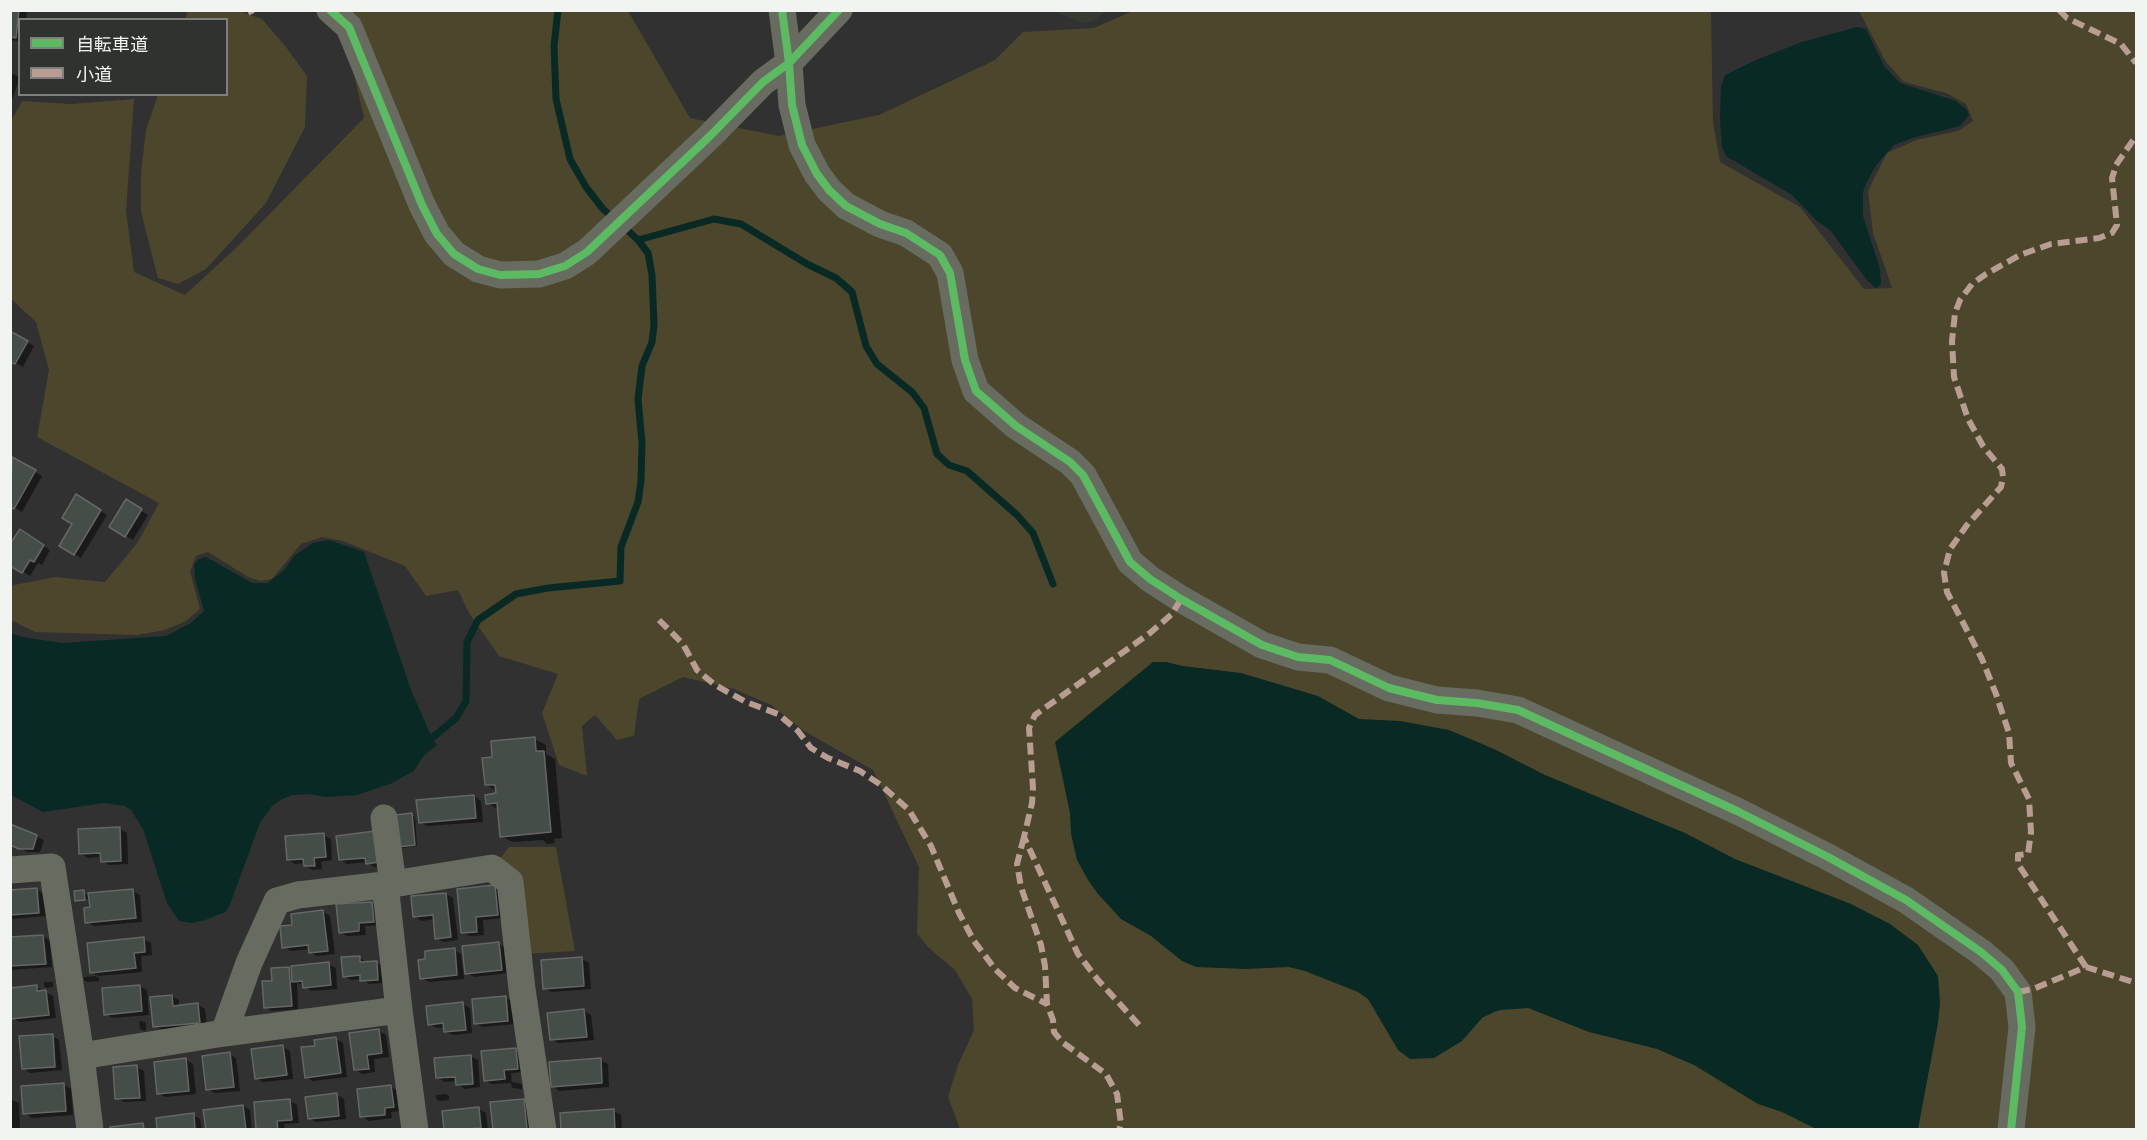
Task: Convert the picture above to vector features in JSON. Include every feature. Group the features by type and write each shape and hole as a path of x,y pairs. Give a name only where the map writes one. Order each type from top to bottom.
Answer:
{"street":[{"path":"330,10 349,27 422,205 437,234 454,254 478,269 500,275 539,274 565,266 587,252 763,82 789,63 839,10"},
{"path":"782,10 792,105 802,145 818,174 829,190 846,206 880,224 915,238 940,255 950,273 965,360 976,391 1016,426 1071,462 1083,475 1130,562 1150,579 1181,599 1262,645 1298,657 1330,660 1389,688 1437,699 1518,710 1737,812 1906,900 1981,952 2002,970 2019,992 2022,1027 2011,1130"},
{"path":"384,818 399,1010 415,1130"},
{"path":"10,870 52,867 90,1130"},
{"path":"224,1034 249,963 277,901 297,895 492,868 510,882 522,989 543,1130"},
{"path":"81,1056 399,1010"}],"shaded area":[{"path":"345,10 628,11 690,118 779,136 879,115 995,60 1023,32 1094,28 1133,11 1707,11 1711,13 1713,122 1720,162 1800,207 1864,289 1892,288 1873,233 1868,191 1887,153 1916,140 1958,131 1973,121 1966,104 1946,93 1904,82 1886,62 1859,11 2136,11 2136,1129 960,1129 948,1097 958,1065 974,1030 972,999 955,970 929,948 917,934 919,867 873,770 804,731 771,705 734,689 683,677 639,699 634,736 617,740 595,715 582,726 587,776 559,765 542,713 558,674 499,656 469,613 458,590 426,596 405,566 343,541 322,537 301,544 272,579 260,581 248,577 208,552 196,556 190,571 200,609 186,621 165,630 137,635 35,632 11,620 11,588 14,585 55,577 105,582 138,542 159,503 37,437 49,370 36,322 11,299 11,121 22,101 71,104 134,99 126,211 134,272 185,295 237,247 364,118 343,27"},
{"path":"188,11 239,11 262,19 307,76 305,127 266,203 206,269 178,284 158,278 141,212 141,173 146,130 158,96 228,96 228,18 185,18"},
{"path":"1054,11 1106,11 1092,22 1081,23"},
{"path":"1857,27 1866,29 1884,66 1900,83 1956,101 1967,110 1969,115 1961,125 1956,127 1894,145 1876,165 1863,192 1863,216 1880,269 1881,284 1876,288 1867,280 1830,230 1817,221 1792,195 1726,156 1722,147 1721,86 1725,75 1802,42"},
{"path":"329,540 364,552 411,690 437,745 423,756 414,771 390,784 357,795 326,797 308,794 292,795 282,799 272,806 260,823 229,907 225,912 192,923 179,921 167,903 143,829 131,810 125,806 104,803 43,812 11,795 11,633 22,637 62,643 166,636 191,623 204,611 195,579 194,564 199,559 206,557 252,583 268,583 285,569 295,555 313,543"},
{"path":"1153,662 1241,673 1318,696 1359,719 1400,721 1449,730 1494,749 1545,775 1685,833 1735,859 1851,904 1890,924 1918,945 1938,976 1940,1003 1938,1023 1918,1129 1816,1129 1782,1112 1758,1104 1694,1065 1657,1049 1589,1032 1528,1008 1494,1012 1482,1018 1462,1041 1434,1058 1410,1059 1398,1050 1368,999 1358,992 1289,967 1246,969 1196,967 1182,961 1151,936 1121,919 1088,880 1077,860 1055,742"},
{"path":"509,847 556,847 575,951 523,954 496,864"}],"building":[{"path":"10,10 19,10 16,38 10,37"},
{"path":"10,331 28,341 15,364 10,362"},
{"path":"12,457 36,470 14,509 10,507"},
{"path":"76,494 101,510 74,555 59,546 72,524 62,518"},
{"path":"126,499 142,509 125,537 109,527"},
{"path":"20,529 44,545 34,562 30,560 22,573 10,566 10,544"},
{"path":"535,737 536,751 544,751 551,832 500,837 497,803 486,804 485,795 496,793 495,785 485,785 482,758 492,757 491,741"},
{"path":"474,795 476,818 419,823 416,800"},
{"path":"412,813 415,845 398,847 395,815"},
{"path":"10,824 37,835 33,849 19,849 10,845"},
{"path":"120,827 121,861 101,862 100,853 79,854 78,829"},
{"path":"375,831 379,862 366,864 365,858 339,860 336,836"},
{"path":"324,833 326,857 314,858 315,866 304,866 303,859 287,860 285,836"},
{"path":"495,885 498,915 476,917 477,932 461,933 457,889"},
{"path":"37,888 39,913 10,915 10,890"},
{"path":"133,889 136,918 85,923 84,908 90,907 88,893"},
{"path":"84,890 85,900 75,901 74,891"},
{"path":"446,893 451,937 435,939 433,915 413,917 411,896"},
{"path":"372,902 374,922 359,923 359,931 339,933 336,904"},
{"path":"323,910 328,951 309,953 308,945 282,948 280,926 292,925 291,914"},
{"path":"43,935 46,964 10,966 10,937"},
{"path":"144,937 145,952 134,953 136,968 90,973 87,943"},
{"path":"499,942 502,970 465,974 462,946"},
{"path":"455,948 457,975 420,979 418,960 425,959 425,951"},
{"path":"360,956 360,962 377,961 378,980 360,981 360,975 343,977 341,957"},
{"path":"582,957 584,986 543,989 541,960"},
{"path":"329,962 331,985 303,988 302,981 292,982 291,966"},
{"path":"289,967 292,1006 264,1008 262,981 272,981 271,968"},
{"path":"37,985 37,991 46,990 49,1015 11,1019 10,988"},
{"path":"140,985 142,1011 104,1015 102,988"},
{"path":"172,995 173,1006 198,1003 200,1023 153,1027 150,997"},
{"path":"506,996 508,1021 474,1024 472,999"},
{"path":"463,1002 466,1030 444,1032 443,1023 428,1025 426,1006"},
{"path":"584,1009 587,1037 550,1040 547,1013"},
{"path":"379,1029 382,1053 367,1055 369,1069 354,1070 349,1033"},
{"path":"53,1034 55,1067 22,1069 19,1036"},
{"path":"336,1037 341,1073 305,1078 301,1047 315,1046 314,1040"},
{"path":"283,1045 287,1075 255,1079 251,1049"},
{"path":"516,1048 518,1069 504,1070 505,1079 484,1081 481,1051"},
{"path":"230,1052 234,1087 206,1090 202,1056"},
{"path":"471,1055 473,1084 456,1085 455,1077 436,1078 434,1058"},
{"path":"186,1058 189,1091 157,1094 154,1062"},
{"path":"601,1058 602,1083 551,1087 549,1062"},
{"path":"137,1065 140,1098 115,1099 113,1067"},
{"path":"64,1083 66,1111 23,1114 21,1086"},
{"path":"391,1085 394,1107 385,1108 385,1115 360,1117 357,1089"},
{"path":"337,1093 339,1116 308,1119 305,1097"},
{"path":"290,1099 292,1120 277,1121 278,1130 256,1130 254,1102"},
{"path":"524,1099 527,1129 493,1130 490,1102"},
{"path":"243,1105 246,1130 206,1130 203,1110"},
{"path":"479,1107 481,1128 444,1130 442,1111"},
{"path":"614,1109 615,1130 561,1130 560,1113"},
{"path":"194,1113 195,1130 157,1130 156,1118"},
{"path":"143,1123 144,1130 110,1130 110,1127"}],"waterway":[{"path":"558,10 554,46 556,99 570,159 586,187 614,219"},
{"path":"638,240 714,219 741,224 807,264 836,278 852,292 866,346 877,364 912,392 924,408 937,454 949,465 967,471 1017,515 1033,533 1053,584"},
{"path":"425,738 432,738 456,718 466,701 467,642 478,620 516,594 548,588 620,581 621,547 638,502 641,481 642,443 638,399 642,366 652,342 654,325 652,275 648,253 623,226"}],"marked path":[{"path":"250,10 252,14"},
{"path":"2059,10 2067,18 2121,44 2136,63"},
{"path":"2086,967 2018,864 2018,855 2028,854 2031,832 2029,799 2011,763 2009,733 1996,694 1982,659 1947,592 1944,573 1950,549 1967,525 2001,487 2003,477 2002,469 1983,446 1968,419 1954,377 1952,341 1955,313 1960,300 1972,284 1986,274 2020,255 2051,244 2099,238 2112,233 2117,225 2112,178 2116,165 2136,136"},
{"path":"1139,1025 1078,954 1024,837 1033,788 1029,728 1035,715 1150,633 1172,614 1181,599"},
{"path":"659,620 683,644 697,670 715,685 746,702 778,714 798,731 811,748 828,758 860,771 881,785 909,810 931,846 959,913 974,941 995,969 1015,988 1047,1004"},
{"path":"1024,837 1017,864 1021,887 1041,945 1045,966 1047,1004 1053,1020 1054,1032 1062,1042 1106,1074 1117,1094 1121,1124 1119,1130"},
{"path":"2018,992 2033,989 2086,967 2136,983"}],"cycle path":[{"path":"330,10 349,27 422,205 437,234 454,254 478,269 500,275 539,274 565,266 587,252 710,136 763,82 789,63 839,10"},
{"path":"782,10 792,105 802,145 817,174 829,190 846,206 880,224 906,233 940,255 950,273 965,360 976,391 1016,426 1070,462 1083,475 1130,562 1150,579 1181,599 1262,645 1298,657 1330,660 1389,688 1437,700 1477,703 1518,710 1737,811 1906,900 1981,952 2002,970 2018,992 2022,1027 2011,1130"}]}
